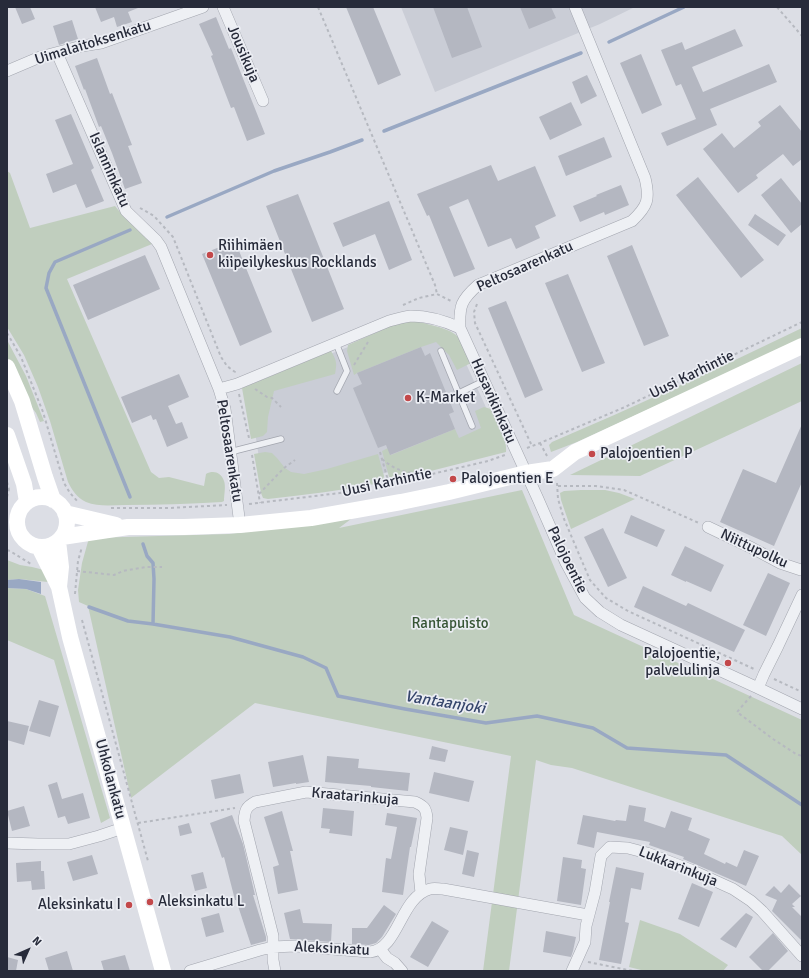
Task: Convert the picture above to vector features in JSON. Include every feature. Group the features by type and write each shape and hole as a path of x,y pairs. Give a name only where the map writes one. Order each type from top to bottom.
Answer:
{"street":[{"name":"Uimalaitoksenkatu","path":"7,71 40,57 82,46 101,43 203,7"},
{"name":"Jousikuja","path":"224,7 264,101"},
{"name":"Peltosaarenkatu","path":"240,525 225,409 219,389 237,384 389,320 410,316 425,317 447,322 460,328 460,307 468,294 478,285 632,221 647,203 648,192 645,178 575,7"},
{"name":"Islanninkatu","path":"58,53 126,212 156,240 161,247 219,389"},
{"name":"Husavikinkatu","path":"460,328 526,473"},
{"name":"Uusi Karhintie","path":"60,539 86,526 184,527 240,525 311,518 449,492 526,473 575,452 802,346"},
{"path":"7,367 22,401 45,477 54,500"},
{"path":"7,435 24,484 27,502"},
{"name":"Palojoentie","path":"526,473 566,563 585,598 600,612 620,625 802,709"},
{"path":"40,497 54,500 60,505 65,513 67,521 66,529 60,539 52,545 39,547 14,537 18,531 17,525 12,520 22,506 33,498 40,497"},
{"name":"Uusi Karhintie","path":"65,513 86,526"},
{"name":"Niittupolku","path":"708,527 780,563 802,571"},
{"name":"Uhkolankatu","path":"59,587 61,567 60,539"},
{"name":"Uhkolankatu","path":"39,547 59,587 70,637 130,825 163,971"},
{"path":"758,688 802,595"},
{"name":"Kraatarinkuja","path":"248,806 255,802 306,792 415,802 427,811 419,874 421,893"},
{"path":"248,806 245,812 244,821 273,936 273,960 275,971"},
{"path":"7,843 69,844 99,836 130,825"},
{"name":"Lukkarinkuja","path":"572,971 584,942 588,915 595,892 601,856 610,847 628,848 647,853 684,867 733,889 762,911 802,956"},
{"path":"421,893 431,889 443,889 588,915"},
{"name":"Aleksinkatu","path":"190,971 273,947 295,946 375,952 389,940 412,901 421,893"},
{"path":"380,949 387,958 395,963 402,971"}],"lane":[{"path":"336,343 347,371 337,391"},
{"path":"441,351 472,426"},
{"path":"459,393 484,381"},
{"path":"230,452 281,439"}],"path":[{"path":"318,7 435,285 437,294"},
{"path":"777,7 802,36"},
{"name":"Uusi Karhintie","path":"109,508 169,508 238,505 348,492 390,484 488,461 540,443 625,407 802,322"},
{"path":"7,333 21,357 43,412 64,482 70,493 79,503 87,507 84,539 78,561 75,594 76,599"},
{"path":"237,384 249,385 267,397 272,398 282,407"},
{"path":"540,443 551,463 558,486 558,499 564,519 590,580 606,598 628,611 802,692"},
{"path":"380,452 390,484"},
{"path":"382,459 392,467 402,472 425,476"},
{"path":"259,494 284,468 295,460"},
{"path":"7,482 9,489"},
{"path":"558,486 596,486 624,490 708,527"},
{"path":"77,571 114,575 123,570 146,567 162,567"},
{"path":"81,618 130,825 150,867"},
{"path":"758,688 737,712 773,739 796,754 802,756"},
{"path":"130,825 248,806"},
{"path":"577,960 633,971"}],"shaded area":[{"path":"401,7 635,7 600,24 435,92"},
{"path":"402,326 452,333 505,449 265,497 248,386"}],"green space":[{"path":"7,171 10,173 30,228 115,206 124,217 152,244 67,279 151,472 159,478 169,477 204,486 206,474 214,472 223,478 225,483 224,501 174,504 101,505 86,502 77,496 73,491 68,482 50,421 38,387 24,355 7,327"},
{"path":"416,321 442,328 456,335 463,345 471,363 457,370 449,355 436,342 354,375 347,351 348,345 395,324"},
{"path":"802,328 802,339 577,442 551,452 549,445 552,442 740,358"},
{"path":"7,340 26,376 44,421 40,422 36,413 27,401 7,357"},
{"path":"331,351 336,362 335,374 274,391 268,417 267,432 263,436 251,439 242,388"},
{"path":"802,363 802,401 640,476 570,475"},
{"path":"484,407 491,409 503,436 506,452 395,480 389,477 382,451 388,448 391,455 455,429 459,438 481,428 475,411"},
{"path":"265,452 272,453 285,468 291,472 304,474 378,454 384,476 380,483 366,486 296,496 268,499 263,498 254,454"},
{"name":"Rantapuisto","path":"522,490 574,615 802,720 802,855 782,836 572,768 551,765 536,760 509,971 483,971 511,756 255,703 131,798 88,606 79,602 78,590 82,563 89,538 229,534 351,519 339,528"},
{"path":"605,490 635,499 571,529 560,493 564,491"},
{"path":"7,560 20,565 44,570 48,582 19,579 7,580"},
{"path":"7,588 26,589 45,596 110,818 101,823 54,660 7,640"},
{"path":"640,920 680,934 728,965 723,971 645,971 629,967"}],"water":[{"path":"19,579 41,582 41,594 26,589 7,588 7,580"}],"building":[{"path":"15,7 30,7 35,19 22,24"},
{"path":"95,7 138,8 128,12 132,22 117,27 114,17 101,22"},
{"path":"346,7 373,7 401,75 378,85"},
{"path":"433,7 467,7 482,47 452,58"},
{"path":"520,7 551,7 556,18 529,29"},
{"path":"216,17 229,49 231,48 265,134 247,141 234,107 231,108 211,56 213,55 199,24"},
{"path":"72,20 78,39 59,45 53,26"},
{"path":"735,29 743,46 692,67 703,92 769,64 777,82 710,109 717,125 667,146 661,133 696,119 681,84 676,86 661,50 682,42 685,50"},
{"path":"641,54 662,105 642,114 620,63"},
{"path":"97,58 110,94 112,93 132,145 128,146 142,183 125,189 112,153 101,126 99,127 75,66"},
{"path":"587,75 597,96 581,104 572,82"},
{"path":"571,102 582,125 550,140 539,117"},
{"path":"780,105 802,132 802,159 793,166 783,154 756,175 758,178 738,193 703,149 722,133 734,148 761,126 758,122"},
{"path":"71,114 94,168 91,170 104,201 86,208 76,184 53,193 46,174 73,164 55,120"},
{"path":"604,137 612,157 566,176 558,156"},
{"path":"491,165 498,181 535,166 556,216 535,226 540,238 516,249 511,238 488,247 468,199 449,207 475,269 454,277 429,215 427,216 417,194"},
{"path":"698,177 764,260 741,278 676,195"},
{"path":"781,178 802,204 802,224 791,233 761,195"},
{"path":"621,185 629,205 605,215 604,212 580,222 573,206"},
{"path":"298,194 344,309 312,322 266,206"},
{"path":"389,201 412,260 389,270 375,234 343,247 333,223"},
{"path":"755,214 786,235 778,246 748,225"},
{"path":"235,241 272,332 240,346 202,254"},
{"path":"632,245 669,336 644,346 607,256"},
{"path":"145,255 160,289 88,320 73,285"},
{"path":"568,274 605,363 582,372 545,283"},
{"path":"506,301 543,390 525,398 488,308"},
{"name":"K-Market","path":"421,347 425,356 430,353 454,412 449,414 455,429 390,455 386,445 378,448 353,388 362,384 357,373"},
{"path":"179,374 189,397 168,406 176,424 182,422 188,438 167,447 156,419 153,420 151,415 132,423 121,397"},
{"path":"802,424 802,482 774,546 720,522 743,469 776,483"},
{"path":"631,515 665,530 657,547 624,533"},
{"path":"603,528 627,578 608,587 584,537"},
{"path":"685,546 724,565 711,592 671,575"},
{"path":"768,573 790,583 766,636 743,625"},
{"path":"643,586 686,606 688,603 745,630 734,652 634,607"},
{"path":"39,700 59,706 50,737 29,731"},
{"path":"7,721 29,726 24,745 7,740"},
{"path":"432,746 448,750 445,762 429,759"},
{"path":"303,755 309,782 273,787 268,762"},
{"path":"327,756 359,759 358,768 410,773 408,791 325,782"},
{"path":"434,772 474,781 469,802 429,793"},
{"path":"240,774 244,793 215,799 211,780"},
{"path":"57,782 62,799 83,793 90,818 68,824 65,816 58,818 48,785"},
{"path":"629,805 646,808 644,821 665,828 671,811 692,818 688,830 710,839 704,854 725,864 726,862 737,867 744,850 759,856 746,886 683,859 684,857 649,845 650,842 597,832 594,848 577,844 583,815 615,821 626,821"},
{"path":"24,806 30,826 12,831 7,811"},
{"path":"323,808 354,811 352,836 329,833 330,829 321,828"},
{"path":"282,811 293,851 290,851 298,890 278,894 273,867 279,865 264,817"},
{"path":"387,813 417,818 410,847 403,895 382,892 386,858 391,859 397,827 385,825"},
{"path":"232,815 243,844 255,895 253,895 266,937 266,941 251,945 235,900 224,857 222,858 210,823"},
{"path":"189,823 192,833 180,836 178,826"},
{"path":"450,827 468,831 463,855 444,850"},
{"path":"467,850 479,853 474,877 462,874"},
{"path":"92,855 98,874 73,881 67,862"},
{"path":"563,857 582,860 581,868 586,869 581,905 557,901"},
{"path":"41,861 41,871 44,871 45,889 32,890 31,881 17,882 16,863"},
{"path":"616,867 644,873 641,890 631,888 625,922 629,923 621,964 599,960"},
{"path":"203,872 207,888 195,891 191,875"},
{"path":"692,883 713,892 699,927 678,919"},
{"path":"789,884 801,896 792,904 795,907 792,907 802,917 802,941 772,911 777,900 765,895 774,886 781,893"},
{"path":"384,905 396,914 382,937 376,943 369,945 352,944 352,928 367,928"},
{"path":"300,909 303,923 332,924 331,942 290,939 284,913"},
{"path":"219,913 224,932 206,937 201,918"},
{"path":"746,913 753,917 736,948 720,939"},
{"path":"432,921 449,931 428,967 410,957"},
{"path":"546,931 576,937 571,957 543,952"},
{"path":"773,933 788,951 768,971 763,971 749,957"},
{"path":"67,951 73,971 49,971 45,958"},
{"path":"125,955 130,971 104,971 101,961"},
{"path":"7,957 18,960 16,971 7,971"}],"waterway":[{"path":"609,42 684,7"},
{"path":"384,131 581,53"},
{"path":"167,217 274,171 362,140"},
{"path":"130,230 55,262 49,273 46,288 130,497"},
{"path":"143,544 147,556 153,563 153,624"},
{"name":"Vantaanjoki","path":"89,607 128,621 230,637 303,657 326,668 338,696 486,723 537,716 593,728 627,748 726,755 802,805"}],"place":[{"name":"Riihimäen kiipeilykeskus Rocklands","path":"210,255"},
{"name":"K-Market","path":"408,398"},
{"name":"Palojoentien P","path":"592,454"},
{"name":"Palojoentien E","path":"453,479"},
{"name":"Palojoentie, palvelulinja","path":"728,663"},
{"name":"Aleksinkatu L","path":"150,902"},
{"name":"Aleksinkatu I","path":"129,905"}]}
